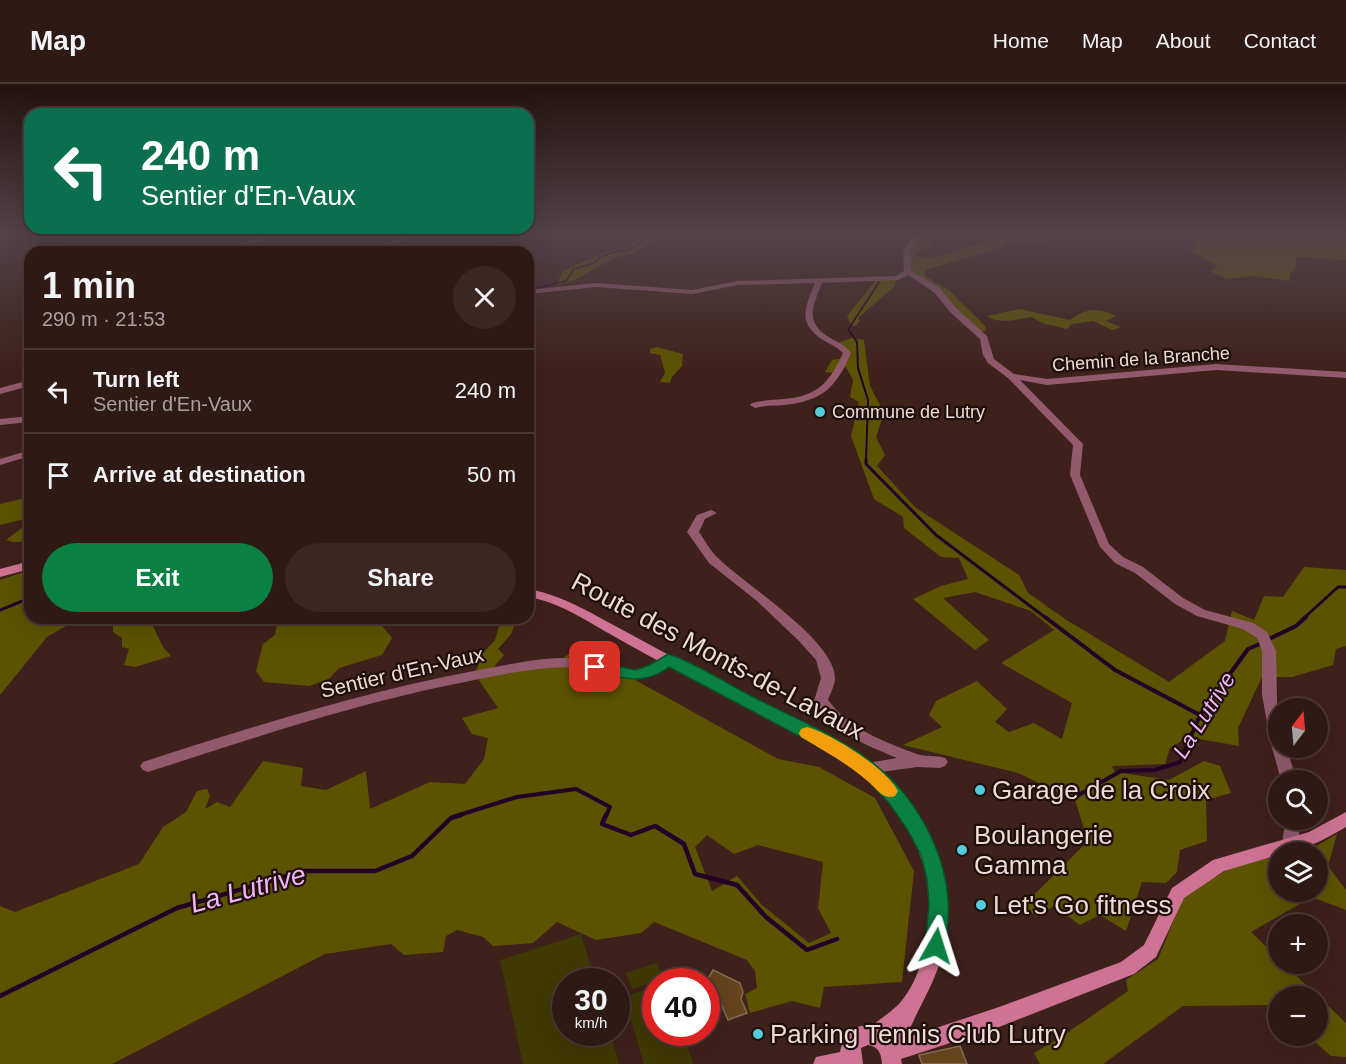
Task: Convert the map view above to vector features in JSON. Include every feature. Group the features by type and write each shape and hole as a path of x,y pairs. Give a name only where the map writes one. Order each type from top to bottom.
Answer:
{"street":[{"path":"534,291 596,285 692,291 738,283 864,280"},
{"path":"911,280 921,281 936,290 953,310 984,338 987,355 991,361 1010,375 1078,444 1075,475 1104,545 1119,560 1139,570 1179,601 1201,613 1248,626 1262,635 1269,651 1270,698"},
{"path":"755,405 798,400 825,391 839,373 847,353 812,329 809,322 808,309 819,282"},
{"name":"Chemin de la Branche","path":"1010,375 1031,381 1047,382 1216,367 1346,375"},
{"path":"0,391 24,385"},
{"path":"0,422 24,420"},
{"path":"0,462 24,455"},
{"path":"711,513 701,517 693,532 712,560 761,598 804,638 822,659 828,678 821,702 827,711 856,735 875,745 903,753 917,761"},
{"path":"0,573 24,567"},
{"name":"Route des Monts-de-Lavaux","path":"534,594 551,597 575,607 668,660 826,742 867,768 895,798 914,823 930,854 937,879 939,905 936,946 931,964 910,1006 891,1058"},
{"name":"Sentier d'En-Vaux","path":"148,766 286,722 482,673 547,664 574,663 636,675 655,669 668,660"},
{"path":"867,768 917,761 940,762"},
{"path":"1302,842 1346,819"},
{"path":"875,1036 887,1044 891,1058 909,1047 999,1017 1127,968 1150,951 1178,893 1219,865 1268,850"},
{"name":"Route des Monts-de-Lavaux","path":"852,1062 850,1047 853,1041 862,1035 875,1036 910,1006"},
{"path":"823,1064 852,1062"}],"shaded area":[{"path":"559,280 575,280 573,281 557,285"},
{"path":"873,280 896,280 895,286 858,318 860,321 855,326 851,325 847,316 875,281"},
{"path":"919,280 931,280 950,291 985,326 986,331 979,332"},
{"path":"1019,309 1070,320 1081,313 1098,310 1116,316 1106,321 1121,327 1112,330 1093,321 1072,324 1067,329 1042,323 1032,317 1003,321 987,316"},
{"path":"852,338 864,340 870,386 884,413 876,437 885,455 877,466 916,508 1019,575 1028,593 1065,619 1169,682 1225,641 1232,611 1254,620 1264,596 1283,597 1304,567 1346,570 1346,646 1336,649 1333,665 1292,677 1262,677 1238,728 1239,746 1188,737 1170,748 1165,764 1112,766 1115,772 1169,780 1204,761 1220,766 1231,793 1206,800 1207,841 1180,850 1177,872 1166,883 1142,882 1126,931 1100,915 1080,925 1054,906 1036,916 1023,906 1088,841 1075,800 1018,773 903,745 942,727 929,715 936,701 977,681 1007,709 995,722 1009,732 1034,723 1062,739 1072,703 1001,663 1054,630 1031,611 975,592 943,598 989,640 975,650 913,599 941,586 968,579 959,558 941,557 904,528 903,517 874,499 851,436 859,402 850,397 853,380 846,367 834,373 825,372 832,360 846,358 848,351 837,343"},
{"path":"657,347 683,354 682,366 672,377 670,383 660,382 665,373 660,355 650,353 650,349"},
{"path":"24,498 24,519 0,525 0,504"},
{"path":"24,526 24,542 6,540"},
{"path":"24,572 24,624 70,624 47,637 0,695 0,580"},
{"path":"113,624 153,626 163,647 171,656 135,667 124,665 129,649 122,647 122,638 113,632"},
{"path":"277,624 381,624 392,638 382,655 339,668 329,679 309,686 264,682 256,671 263,644 275,635"},
{"path":"500,624 515,624 511,634 498,649 504,655 493,668 476,671 483,653 495,640"},
{"path":"571,652 587,655 588,668 628,676 778,759 819,767 875,798 914,871 902,982 824,987 820,1008 792,1001 750,1013 745,994 757,988 755,971 747,960 654,922 641,933 596,940 557,922 533,943 493,946 483,937 457,930 446,936 443,952 404,955 391,944 325,954 112,1064 0,1064 0,906 15,912 139,864 163,827 186,812 197,791 207,789 210,796 205,809 217,802 230,807 263,761 303,768 301,786 326,790 366,771 370,809 430,782 465,784 484,759 488,738 472,734 462,718 498,708 476,676 553,666","holes":["707,835 734,854 758,845 823,862 818,908 831,933 809,943 762,905 737,876 712,891 695,847"]},
{"path":"1337,834 1328,866 1328,842 1323,842"},
{"path":"1268,858 1268,902 1303,902 1282,914 1268,914 1268,922 1251,932 1268,948 1268,974 1295,974 1307,986 1268,986 1268,1005 1183,1006 1103,1064 1040,1064 1034,1053 1128,991 1126,980 1158,959 1184,895 1234,866"},
{"path":"1328,866 1346,890 1346,910 1325,902 1328,902"},
{"path":"581,934 591,968 552,968 552,1046 614,1046 619,1064 523,1064 500,960"},
{"path":"657,963 659,968 642,968 642,986 632,989 630,972"},
{"path":"642,991 642,1046 687,1046 693,1064 644,1064 630,1017 630,995"},
{"path":"1328,1006 1346,1023 1346,1057 1331,1056 1320,1046 1328,1046"}],"building":[{"path":"720,973 740,983 743,992 741,999 747,1013 728,1020 721,1004"},
{"path":"960,1046 967,1064 922,1064 919,1055"}],"waterway":[{"path":"534,289 567,280"},
{"path":"852,335 848,330 879,282"},
{"path":"851,333 857,342 858,368 868,400 866,461"},
{"path":"866,461 866,464 936,535 1046,618"},
{"name":"La Lutrive","path":"1304,618 1338,587 1346,587"},
{"path":"0,610 24,600"},
{"path":"1045,617 1115,670 1200,715"},
{"name":"La Lutrive","path":"1267,640 1296,626 1306,617"},
{"name":"La Lutrive","path":"1200,715 1248,649 1262,643"},
{"name":"La Lutrive","path":"1077,796 1121,771 1155,770 1180,762 1200,715"},
{"name":"La Lutrive","path":"456,816 517,797 576,789 610,807 606,816"},
{"name":"La Lutrive","path":"0,996 177,908 304,871 375,871 412,856 451,818 461,815"},
{"name":"La Lutrive","path":"606,815 602,824 631,835 655,826 684,844 695,874 737,885 766,917 807,950 837,939"}],"slow traffic":[{"path":"807,733 847,754 867,768 889,791"}],"place":[{"name":"Commune de Lutry","path":"820,412"},
{"name":"Garage de la Croix","path":"980,790"},
{"name":"Boulangerie Gamma","path":"962,850"},
{"name":"Let's Go fitness","path":"981,905"},
{"name":"Parking Tennis Club Lutry","path":"758,1034"}],"route":[{"path":"595,667 636,675 655,669 668,660 826,742 867,768 914,823 930,854 937,879 939,905 936,946"}]}
